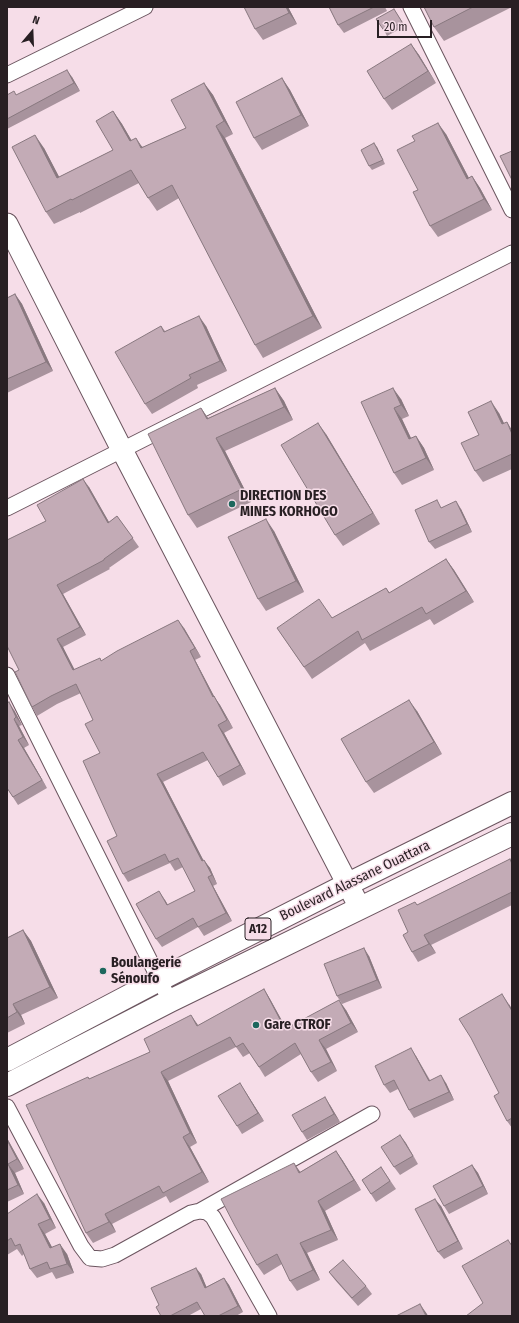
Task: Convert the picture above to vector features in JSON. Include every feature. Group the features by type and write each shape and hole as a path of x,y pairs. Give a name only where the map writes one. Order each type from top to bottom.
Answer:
{"main road":[{"name":"Boulevard Alassane Ouattara","path":"7,1060 159,980 512,803"},
{"name":"Boulevard Alassane Ouattara","path":"7,1085 170,1001 512,834"}],"street":[{"path":"7,75 145,7"},
{"path":"411,7 512,210"},
{"path":"7,224 122,450 360,908"},
{"path":"7,508 512,252"},
{"path":"7,675 170,1001"},
{"path":"7,1107 81,1246 90,1258 102,1259 115,1255 191,1213 200,1211 372,1114"},
{"path":"200,1211 206,1212 213,1217 269,1316"}],"building":[{"path":"244,7 286,7 289,13 255,29"},
{"path":"329,7 374,7 338,25"},
{"path":"424,7 473,7 434,27"},
{"path":"394,9 402,22 385,32 376,19"},
{"path":"411,44 428,71 384,99 367,71"},
{"path":"67,70 74,83 7,119 7,95 14,91 16,95"},
{"path":"282,78 301,115 254,138 236,102"},
{"path":"204,83 224,121 216,126 313,316 255,345 172,185 148,198 131,170 46,212 12,147 35,135 57,178 113,150 96,121 113,111 130,141 136,138 141,148 186,128 171,100"},
{"path":"438,123 467,179 472,176 484,199 430,226 413,192 418,190 397,150 415,141 412,136"},
{"path":"374,143 383,160 369,166 361,150"},
{"path":"512,151 512,180 500,156"},
{"path":"15,294 46,362 7,379 7,298"},
{"path":"199,316 220,361 189,375 191,378 145,404 115,352 161,326 164,332"},
{"path":"275,388 284,407 216,438 242,489 188,515 148,434 201,408 207,419"},
{"path":"393,388 401,405 394,408 409,439 416,436 426,458 394,473 361,402"},
{"path":"491,401 502,424 507,422 512,434 512,454 475,471 461,443 479,435 468,412"},
{"path":"318,423 373,513 335,535 281,445"},
{"path":"83,479 108,523 117,516 133,538 104,560 57,585 80,627 57,639 73,670 100,658 101,661 117,651 178,620 195,648 190,651 213,697 214,696 227,720 218,725 240,765 218,777 203,752 157,774 202,861 204,860 212,875 208,877 226,913 198,927 193,918 156,939 136,904 159,891 167,905 195,891 178,858 169,862 165,854 123,874 107,841 117,836 83,761 100,753 85,724 93,720 76,684 32,707 15,672 19,670 7,646 7,540 46,521 37,505"},
{"path":"437,500 441,508 456,501 467,524 429,542 415,510"},
{"path":"266,519 296,581 258,599 228,537"},
{"path":"446,559 466,591 426,614 422,607 362,640 358,631 304,667 277,628 319,599 332,618 386,588 389,593"},
{"path":"409,700 434,742 366,782 341,739"},
{"path":"9,702 16,717 14,719 23,737 18,740 42,780 13,797 7,788 7,703"},
{"path":"510,859 512,864 512,892 424,935 429,944 412,952 403,935 408,932 398,910 415,902 417,905"},
{"path":"23,930 50,987 13,1004 17,1012 7,1018 7,938"},
{"path":"364,948 377,980 337,996 324,964"},
{"path":"264,989 285,1029 339,1000 351,1023 319,1040 331,1062 311,1072 295,1043 259,1067 243,1043 236,1047 230,1037 161,1072 190,1133 183,1137 202,1172 163,1193 159,1186 105,1214 109,1222 86,1233 26,1105 88,1077 89,1079 150,1052 144,1039 191,1015 197,1026"},
{"path":"502,994 512,1011 512,1118 507,1121 494,1096 499,1093 471,1038 459,1019"},
{"path":"411,1048 429,1081 441,1075 449,1092 409,1110 394,1080 384,1085 375,1066"},
{"path":"240,1083 258,1113 237,1126 218,1096"},
{"path":"325,1097 334,1114 302,1132 292,1115"},
{"path":"400,1135 413,1156 394,1167 381,1147"},
{"path":"7,1140 17,1159 8,1164 18,1185 7,1190"},
{"path":"336,1151 354,1180 318,1201 331,1230 300,1243 313,1270 290,1281 277,1254 257,1265 221,1199 294,1163 299,1173"},
{"path":"472,1165 483,1186 444,1206 433,1186"},
{"path":"381,1167 390,1181 371,1194 362,1180"},
{"path":"37,1194 50,1219 38,1224 50,1248 60,1244 67,1264 50,1269 47,1262 30,1269 20,1244 15,1246 11,1238 7,1241 7,1214"},
{"path":"435,1199 458,1241 438,1252 415,1209"},
{"path":"508,1240 512,1246 512,1316 466,1316 483,1303 462,1266"},
{"path":"343,1260 366,1286 352,1298 329,1272"},
{"path":"196,1268 205,1288 224,1278 238,1306 218,1316 205,1316 197,1302 170,1316 161,1316 156,1307 159,1305 151,1288"},
{"path":"420,1304 426,1316 396,1316"}],"place":[{"name":"DIRECTION DES MINES KORHOGO","path":"232,504"},
{"name":"Boulangerie Sénoufo","path":"103,971"},
{"name":"Gare CTROF","path":"256,1025"}]}
